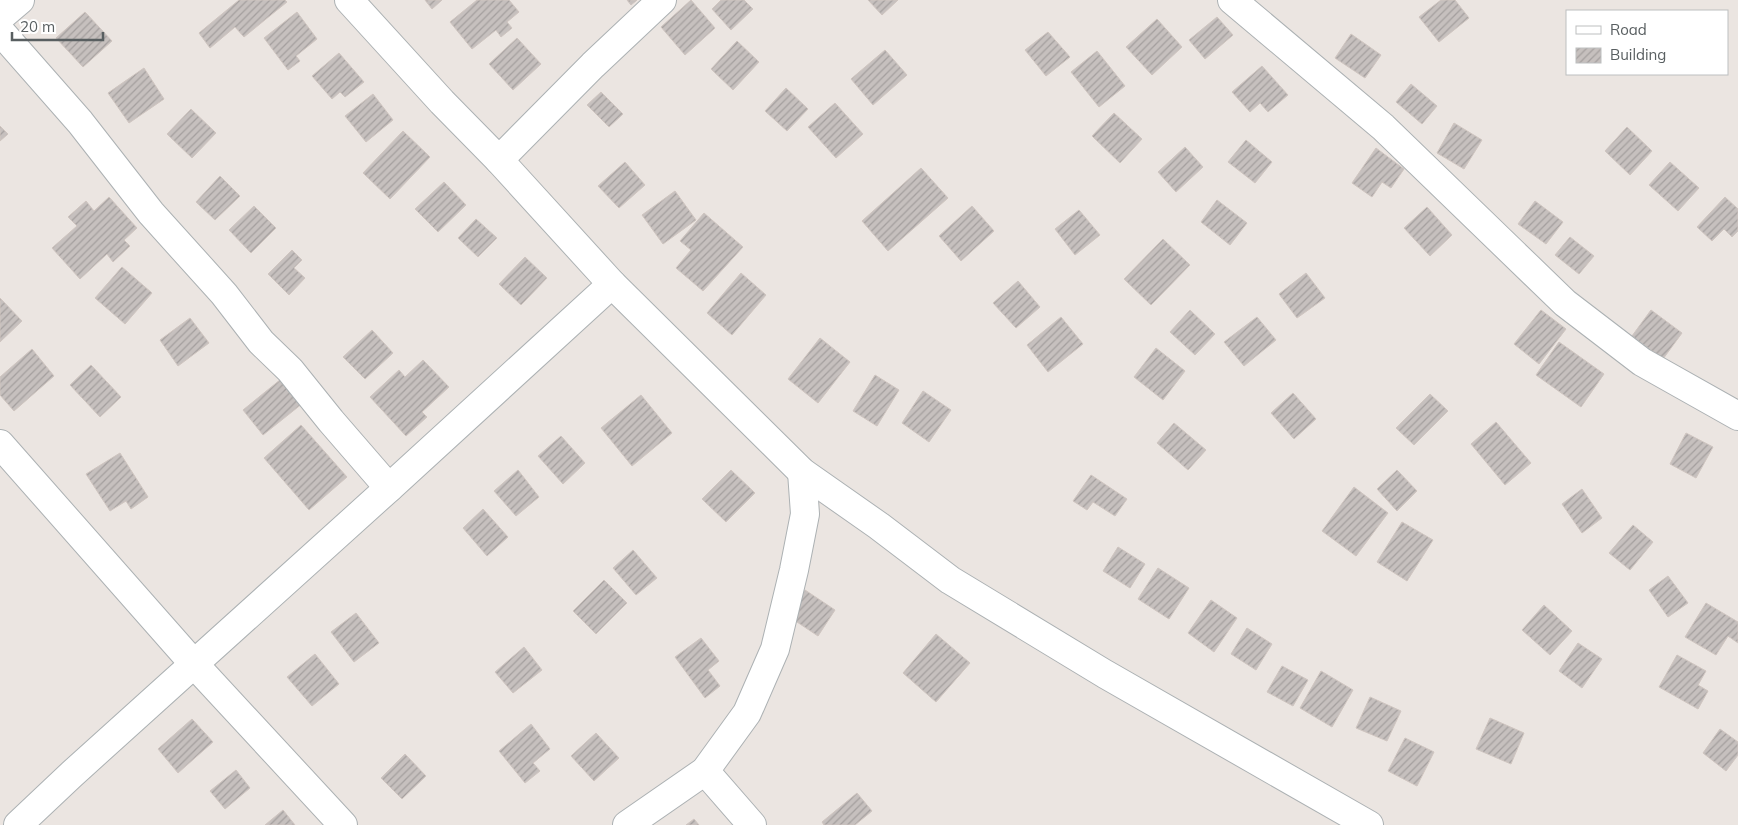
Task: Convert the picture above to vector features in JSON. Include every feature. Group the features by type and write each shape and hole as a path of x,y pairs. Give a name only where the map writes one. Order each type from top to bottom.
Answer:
{"street":[{"path":"350,0 442,102 499,160 612,284 802,472 879,526 950,580 1105,674 1369,825"},
{"path":"499,160 593,65 662,0"},
{"path":"1232,0 1383,127 1566,303 1642,362 1738,416"},
{"path":"5,13 80,122 152,213 224,294 260,342 290,370 389,488"},
{"path":"18,825 612,284"},
{"path":"0,444 194,664 343,825"},
{"path":"627,825 705,771 747,713 776,649 805,514 802,472"},
{"path":"705,771 752,825"}],"building":[{"path":"239,0 285,0 287,2 244,37 235,27 210,48 199,33"},
{"path":"425,0 442,0 432,9"},
{"path":"477,0 509,0 519,12 507,22 512,28 501,37 496,30 472,49 450,22"},
{"path":"627,0 637,0 631,5"},
{"path":"691,0 715,28 685,55 661,27"},
{"path":"721,0 744,0 753,9 731,30 712,9"},
{"path":"868,0 898,0 882,15"},
{"path":"1441,0 1455,0 1469,18 1439,42 1419,17"},
{"path":"85,12 112,41 83,67 56,38"},
{"path":"297,12 317,39 296,56 300,61 288,70 264,38"},
{"path":"1217,17 1233,35 1205,59 1189,40"},
{"path":"1157,19 1182,47 1152,75 1126,47"},
{"path":"1048,32 1070,57 1046,76 1025,50"},
{"path":"1351,34 1381,55 1365,78 1335,58"},
{"path":"517,38 541,64 513,90 489,64"},
{"path":"737,41 759,62 733,90 711,69"},
{"path":"885,50 907,75 873,105 851,79"},
{"path":"1097,51 1125,86 1099,107 1071,72"},
{"path":"339,53 364,82 345,97 340,92 332,99 312,76"},
{"path":"1262,66 1288,95 1268,112 1260,103 1250,112 1232,92"},
{"path":"144,68 164,99 129,123 108,93"},
{"path":"1411,84 1437,106 1422,124 1396,102"},
{"path":"786,88 808,109 787,131 765,111"},
{"path":"601,92 623,114 609,127 587,105"},
{"path":"373,94 393,120 366,142 345,116"},
{"path":"835,103 863,134 836,158 808,127"},
{"path":"191,109 216,133 192,158 167,134"},
{"path":"1114,113 1142,139 1120,163 1092,136"},
{"path":"1454,123 1482,140 1464,169 1437,153"},
{"path":"0,126 8,134 0,141"},
{"path":"1627,127 1652,151 1630,175 1605,151"},
{"path":"403,131 430,157 390,199 363,173"},
{"path":"1246,140 1272,162 1255,183 1228,162"},
{"path":"1185,147 1203,167 1176,192 1158,172"},
{"path":"1376,148 1404,169 1391,188 1382,182 1372,197 1352,183"},
{"path":"625,162 645,185 619,208 598,186"},
{"path":"1670,162 1699,188 1678,211 1649,185"},
{"path":"921,168 948,198 888,251 862,221"},
{"path":"220,176 240,196 215,220 196,202"},
{"path":"444,182 466,205 438,232 415,209"},
{"path":"675,191 696,220 663,244 642,215"},
{"path":"109,197 137,228 124,240 130,246 113,262 107,254 80,279 52,248 77,226 68,217 86,201 94,211"},
{"path":"1725,197 1738,209 1738,231 1732,237 1724,229 1712,241 1697,227"},
{"path":"1217,200 1247,223 1230,245 1201,222"},
{"path":"1535,201 1563,222 1546,244 1518,224"},
{"path":"254,206 276,228 251,253 229,230"},
{"path":"972,206 994,231 961,261 939,236"},
{"path":"1427,207 1452,235 1430,256 1404,228"},
{"path":"1079,210 1100,235 1075,255 1055,229"},
{"path":"704,213 743,247 703,291 676,268 691,250 680,241"},
{"path":"476,219 497,238 478,257 458,238"},
{"path":"1570,237 1594,256 1579,274 1555,255"},
{"path":"1163,239 1190,265 1151,305 1124,279"},
{"path":"292,250 302,260 294,268 305,278 289,295 268,274"},
{"path":"525,257 547,278 521,305 499,284"},
{"path":"122,267 152,293 125,324 95,298"},
{"path":"741,273 766,295 732,335 707,313"},
{"path":"1306,273 1325,298 1297,318 1279,294"},
{"path":"1018,281 1040,307 1016,328 993,303"},
{"path":"0,298 22,321 0,342"},
{"path":"1190,310 1215,334 1195,355 1170,332"},
{"path":"1541,310 1566,329 1539,364 1514,344"},
{"path":"1651,310 1682,333 1663,359 1632,336"},
{"path":"1061,317 1083,344 1048,372 1027,345"},
{"path":"1257,317 1276,340 1244,366 1224,342"},
{"path":"190,318 209,343 178,366 160,340"},
{"path":"372,330 393,353 365,379 343,357"},
{"path":"820,338 850,362 818,403 788,379"},
{"path":"1559,342 1604,374 1581,407 1536,375"},
{"path":"1156,348 1185,371 1163,400 1134,377"},
{"path":"32,349 54,376 14,411 0,395 0,377"},
{"path":"423,360 449,387 422,412 427,417 406,436 370,397 399,370 405,377"},
{"path":"91,365 121,397 100,417 70,385"},
{"path":"286,375 303,403 263,435 243,410"},
{"path":"875,375 899,390 877,426 853,411"},
{"path":"923,391 951,410 929,442 902,423"},
{"path":"1293,393 1316,419 1294,439 1271,413"},
{"path":"1430,394 1448,411 1414,445 1396,428"},
{"path":"641,395 672,433 632,466 601,428"},
{"path":"1496,422 1531,463 1505,485 1471,444"},
{"path":"1174,423 1206,450 1188,470 1157,443"},
{"path":"301,425 347,477 309,510 264,458"},
{"path":"1686,433 1713,447 1696,478 1670,464"},
{"path":"561,436 585,463 563,484 538,456"},
{"path":"120,453 148,497 131,509 126,501 110,511 86,474"},
{"path":"518,470 539,497 516,516 494,491"},
{"path":"731,470 755,493 726,522 702,499"},
{"path":"1397,470 1417,491 1397,511 1377,489"},
{"path":"1091,475 1127,499 1115,516 1093,502 1087,510 1073,501"},
{"path":"1354,487 1388,513 1356,556 1322,531"},
{"path":"1582,489 1602,518 1582,533 1562,504"},
{"path":"483,509 508,537 487,556 463,528"},
{"path":"1402,522 1433,540 1407,581 1377,562"},
{"path":"1633,525 1653,542 1630,570 1609,553"},
{"path":"1118,547 1145,564 1130,588 1103,571"},
{"path":"633,550 657,578 636,595 613,568"},
{"path":"1158,568 1189,588 1169,619 1138,599"},
{"path":"1668,576 1688,603 1668,617 1649,590"},
{"path":"604,580 627,603 596,634 573,611"},
{"path":"805,590 835,610 818,636 788,616"},
{"path":"1211,600 1237,618 1214,652 1188,633"},
{"path":"1706,603 1738,622 1738,643 1728,636 1716,655 1685,637"},
{"path":"1544,605 1572,631 1550,655 1522,630"},
{"path":"356,613 379,643 354,662 331,632"},
{"path":"1247,628 1272,644 1256,670 1231,654"},
{"path":"936,634 970,663 936,702 903,673"},
{"path":"701,638 719,661 708,670 720,686 705,698 675,657"},
{"path":"1578,643 1602,659 1582,688 1559,671"},
{"path":"524,647 542,670 513,693 495,672"},
{"path":"315,654 339,684 312,706 287,677"},
{"path":"1677,655 1706,671 1698,685 1708,691 1698,709 1659,687"},
{"path":"1282,666 1308,680 1293,706 1267,692"},
{"path":"1321,671 1353,690 1332,727 1300,708"},
{"path":"1370,697 1401,711 1387,741 1356,728"},
{"path":"1490,718 1524,733 1511,764 1476,749"},
{"path":"192,719 213,742 178,773 158,749"},
{"path":"531,724 550,749 533,763 540,771 525,783 499,751"},
{"path":"1720,729 1738,742 1738,755 1726,771 1703,753"},
{"path":"596,733 619,758 594,781 571,756"},
{"path":"1405,738 1434,752 1417,786 1388,771"},
{"path":"405,754 426,776 402,799 381,778"},
{"path":"236,770 250,788 225,809 210,791"},
{"path":"857,793 872,811 855,825 824,825 822,822"},
{"path":"283,810 295,825 265,825"},
{"path":"694,819 699,825 686,825"}]}
